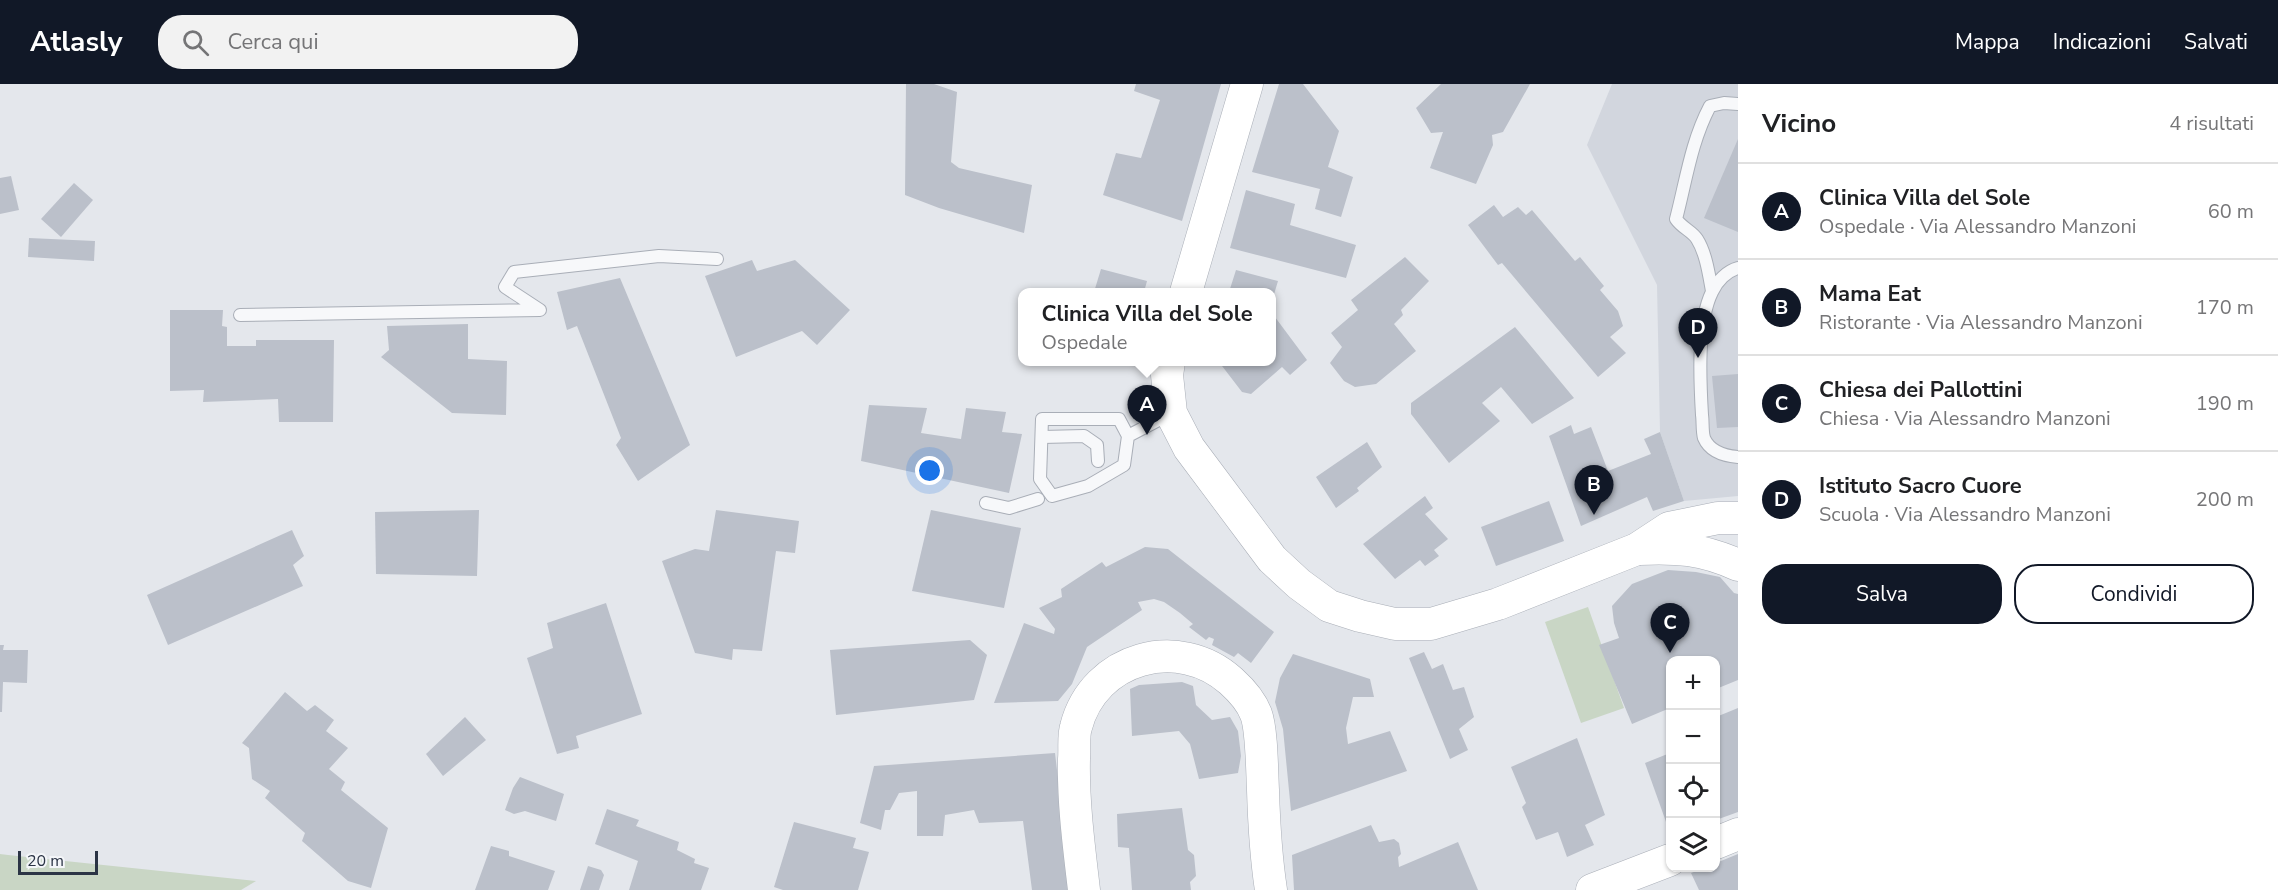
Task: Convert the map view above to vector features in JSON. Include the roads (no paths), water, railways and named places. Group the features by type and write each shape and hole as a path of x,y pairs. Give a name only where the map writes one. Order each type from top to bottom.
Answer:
{"main road":[{"path":"1186,288 1247,84"},
{"path":"1168,366 1167,375 1171,413 1189,448 1272,559 1299,584 1329,606 1360,616 1395,624 1431,624 1498,604 1637,549 1669,528 1718,518 1738,518"},
{"path":"1637,549 1674,547 1703,551 1738,565"},
{"path":"1084,890 1074,783 1075,728 1084,706 1098,684 1118,669 1164,655 1196,660 1221,672 1241,691 1256,714 1262,760 1265,849 1271,890"},
{"path":"1720,841 1738,834"},
{"path":"1592,890 1666,862"}],"lane":[{"path":"1712,291 1697,237 1681,227 1676,219 1695,137 1710,106 1724,103 1738,104"},
{"path":"240,315 540,310 505,287 514,272 659,256 717,259"},
{"path":"1738,268 1728,271 1712,291 1704,318 1700,382 1704,437 1714,450 1726,456 1738,457"},
{"path":"1128,436 1171,413"},
{"path":"1042,419 1119,419 1128,436 1124,465 1088,486 1052,496 1040,479 1042,419"},
{"path":"1042,437 1084,436 1097,445 1098,461"},
{"path":"986,503 1009,508 1038,499"}],"place":[{"name":"Istituto Sacro Cuore","path":"1698,358"},
{"name":"Clinica Villa del Sole","path":"1147,435"},
{"name":"Mama Eat","path":"1594,515"},
{"name":"Chiesa dei Pallottini","path":"1670,653"}]}
